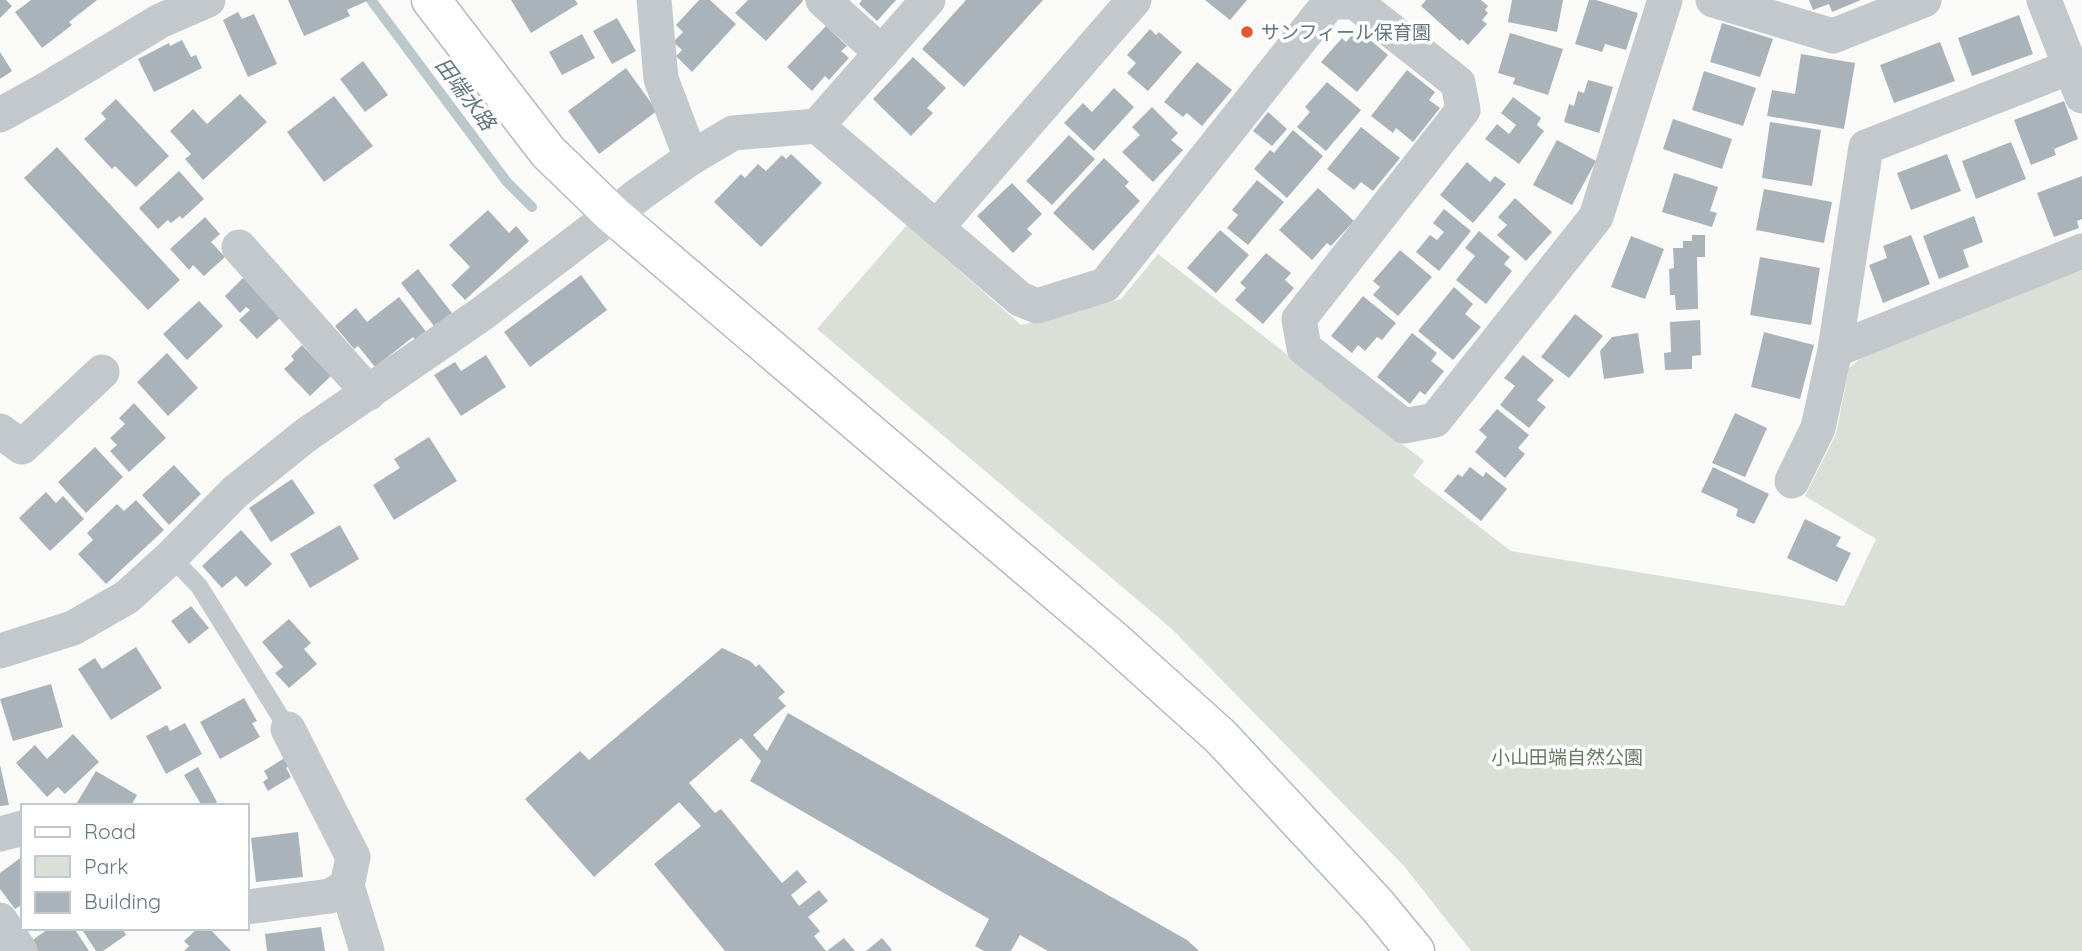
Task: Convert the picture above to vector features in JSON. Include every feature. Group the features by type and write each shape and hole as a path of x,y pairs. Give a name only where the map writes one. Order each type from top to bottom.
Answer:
{"street":[{"path":"431,0 548,152 612,214 1102,631 1221,737 1377,905 1415,951"},
{"path":"654,0 661,79 691,158"},
{"path":"823,0 882,53"},
{"path":"0,651 73,628 127,597 235,492 306,435 483,313 612,214 691,158 733,133 817,126 928,0"},
{"path":"936,228 1134,0"},
{"path":"817,126 1020,299 1037,306 1105,285 1330,2 1356,2 1458,83 1462,110 1299,318 1304,348 1404,426 1435,420 1596,218 1665,0"},
{"path":"1713,0 1833,36 1924,0"},
{"path":"1792,481 1818,428 1835,350 1867,148 2076,81 2044,0"},
{"path":"0,115 160,21 205,1"},
{"path":"239,247 369,393"},
{"path":"1835,350 2082,251"},
{"path":"0,432 22,447 102,372"},
{"path":"288,729 353,858 347,886 368,951"},
{"path":"0,834 21,829"},
{"path":"248,907 330,896 347,886"},
{"path":"0,920 20,951"}],"lane":[{"path":"171,557 199,586 288,729"}],"green space":[{"name":"小山田端自然公園","path":"907,225 1021,325 1121,299 1158,254 1424,461 1413,476 1511,551 1844,606 1876,539 1805,496 1836,434 1849,368 1866,354 2082,268 2082,951 1471,951 1404,866 1172,629 817,329"}],"building":[{"path":"0,0 6,0 12,6 0,18"},
{"path":"31,0 97,0 69,22 72,25 42,48 15,12"},
{"path":"288,0 369,0 347,10 350,16 304,36"},
{"path":"511,0 575,0 578,4 531,33"},
{"path":"699,0 710,0 736,24 692,72 676,56 682,50 673,42 683,32 676,25"},
{"path":"748,0 803,1 766,41 735,13"},
{"path":"862,0 896,0 877,21 859,4"},
{"path":"966,0 1043,0 964,87 922,49"},
{"path":"1205,0 1247,0 1230,20"},
{"path":"1426,0 1481,0 1488,6 1485,10 1488,13 1482,20 1487,24 1468,45 1421,6"},
{"path":"1512,0 1563,0 1557,32 1508,22"},
{"path":"1589,0 1638,13 1626,50 1605,44 1602,52 1575,44"},
{"path":"1809,0 1861,0 1832,12 1829,4 1813,10"},
{"path":"238,12 242,19 254,14 277,64 248,77 223,20"},
{"path":"2019,15 2033,54 1972,76 1958,38"},
{"path":"617,18 636,51 612,64 593,31"},
{"path":"1722,23 1773,39 1760,77 1710,62"},
{"path":"826,26 847,46 841,51 849,58 829,80 825,76 812,91 787,67"},
{"path":"1150,29 1156,35 1159,32 1182,52 1148,91 1127,73 1136,63 1127,55"},
{"path":"1357,29 1388,55 1357,92 1321,62 1342,38 1346,42"},
{"path":"1510,33 1563,49 1548,95 1513,84 1515,78 1498,73"},
{"path":"582,34 595,58 562,75 549,52"},
{"path":"182,40 191,57 196,55 202,68 154,92 138,59 169,43 170,46"},
{"path":"1940,42 1955,81 1894,103 1880,65"},
{"path":"0,52 12,71 0,79"},
{"path":"1801,54 1855,63 1844,129 1767,116 1772,90 1795,94"},
{"path":"913,57 946,88 927,108 933,113 911,136 873,99"},
{"path":"363,61 388,95 365,112 340,79"},
{"path":"1197,62 1232,90 1202,126 1187,113 1183,117 1164,102"},
{"path":"626,68 657,111 599,154 568,111"},
{"path":"1407,70 1435,92 1429,100 1440,108 1413,142 1396,128 1393,133 1371,116"},
{"path":"1704,71 1756,88 1743,126 1692,110"},
{"path":"1588,80 1613,87 1599,133 1564,122 1569,104 1574,106 1578,91 1584,93"},
{"path":"1327,82 1361,110 1326,151 1297,127 1310,112 1305,107"},
{"path":"1114,88 1134,107 1094,151 1064,123 1083,103 1092,112"},
{"path":"240,94 267,122 203,180 185,159 191,154 170,131 193,109 207,124"},
{"path":"334,96 373,146 324,182 287,132"},
{"path":"1513,97 1541,118 1537,125 1544,131 1519,164 1485,139 1497,124 1509,134 1516,125 1501,113"},
{"path":"116,99 169,156 136,187 115,166 112,169 84,139 106,119 101,113"},
{"path":"2064,101 2078,139 2054,149 2056,155 2031,165 2014,120"},
{"path":"1152,107 1178,133 1171,140 1183,150 1153,182 1122,152 1140,135 1132,127"},
{"path":"1268,112 1287,129 1272,146 1253,131"},
{"path":"1673,119 1732,139 1722,169 1663,149"},
{"path":"1770,122 1821,130 1812,186 1762,178"},
{"path":"1361,127 1400,158 1373,191 1361,182 1354,190 1327,169"},
{"path":"1293,130 1323,156 1287,198 1254,169 1270,150 1274,153"},
{"path":"1069,135 1095,159 1052,205 1026,181"},
{"path":"1557,140 1596,161 1572,205 1533,185"},
{"path":"2011,142 2026,179 1976,199 1962,161"},
{"path":"57,147 180,280 148,310 24,178"},
{"path":"791,154 822,183 761,247 714,202 741,174 745,178 758,164 766,171 782,155 786,159"},
{"path":"1947,154 1961,191 1911,210 1897,173"},
{"path":"1104,158 1129,182 1125,186 1140,201 1093,251 1053,213"},
{"path":"1467,162 1490,182 1495,176 1506,184 1473,223 1440,195"},
{"path":"179,171 204,199 182,219 180,216 171,223 168,220 158,229 139,208"},
{"path":"1674,173 1718,187 1710,211 1717,213 1712,227 1662,212"},
{"path":"2082,176 2082,219 2077,221 2079,228 2054,237 2037,193"},
{"path":"1257,180 1284,202 1248,245 1227,228 1238,215 1232,210"},
{"path":"1012,183 1042,214 1027,229 1032,234 1013,253 977,216"},
{"path":"1318,188 1354,221 1331,246 1327,243 1312,260 1279,230"},
{"path":"1764,189 1832,202 1824,243 1756,230"},
{"path":"1515,198 1552,232 1526,261 1497,235 1507,225 1498,217"},
{"path":"1444,209 1471,231 1439,271 1416,252 1430,235 1437,240 1444,232 1433,223"},
{"path":"488,210 509,233 516,226 529,241 465,300 451,285 470,267 449,245"},
{"path":"1974,216 1983,242 1963,250 1969,267 1939,279 1923,236"},
{"path":"205,217 220,234 211,242 225,257 204,276 193,265 189,270 170,249"},
{"path":"1220,230 1249,255 1216,293 1187,268"},
{"path":"1479,231 1510,257 1504,264 1512,271 1486,304 1456,280 1475,256 1465,248"},
{"path":"1692,235 1705,235 1705,257 1697,257 1698,309 1676,310 1675,295 1670,295 1669,269 1674,268 1673,248 1683,248 1683,241 1692,241"},
{"path":"1911,235 1930,284 1883,303 1869,265 1887,258 1883,246"},
{"path":"1631,236 1664,249 1645,299 1611,287"},
{"path":"1400,250 1432,277 1398,316 1373,295 1380,287 1373,281"},
{"path":"1266,253 1291,273 1285,280 1294,288 1263,324 1235,300 1246,288 1240,283"},
{"path":"1760,257 1820,268 1811,325 1750,315"},
{"path":"418,269 452,313 434,326 401,283"},
{"path":"581,275 607,310 530,367 504,332"},
{"path":"244,277 281,317 257,339 239,320 250,310 246,307 240,313 225,296"},
{"path":"1454,287 1473,304 1465,314 1481,327 1453,360 1418,331"},
{"path":"1363,296 1396,323 1382,340 1377,337 1365,351 1358,345 1352,353 1331,336"},
{"path":"399,297 428,334 418,343 413,337 375,367 358,346 354,349 335,326 356,308 367,322"},
{"path":"199,301 223,326 187,360 163,334"},
{"path":"1575,314 1603,336 1569,378 1541,357"},
{"path":"1700,320 1701,355 1692,356 1692,369 1665,370 1664,353 1671,352 1670,322"},
{"path":"1764,332 1814,345 1800,399 1751,387"},
{"path":"1412,333 1437,353 1431,361 1444,371 1425,395 1420,391 1410,404 1377,377"},
{"path":"1638,333 1644,373 1604,379 1600,351 1612,337"},
{"path":"302,345 331,376 310,396 284,369 294,360 291,356"},
{"path":"167,353 198,388 168,416 137,382"},
{"path":"486,355 506,387 461,416 434,375 455,362 461,371"},
{"path":"1523,355 1554,380 1537,400 1546,407 1529,428 1500,405 1515,386 1504,378"},
{"path":"134,403 166,438 129,472 110,451 117,445 110,438 125,424 119,418"},
{"path":"1497,409 1529,435 1518,448 1525,454 1505,478 1475,452 1487,437 1479,430"},
{"path":"1735,413 1767,428 1745,477 1712,463"},
{"path":"429,437 457,481 394,520 373,485 400,468 394,459"},
{"path":"95,447 123,477 86,513 58,482"},
{"path":"174,465 201,494 169,525 142,495"},
{"path":"1470,467 1483,477 1486,472 1507,489 1481,521 1444,491 1458,474 1462,477"},
{"path":"1713,467 1769,494 1754,524 1736,516 1738,509 1701,492"},
{"path":"292,479 315,513 271,542 249,508"},
{"path":"46,492 56,503 63,496 84,519 50,551 19,518"},
{"path":"136,500 164,530 106,584 78,554 93,540 87,533 117,504 124,511"},
{"path":"1805,519 1841,537 1836,546 1851,553 1837,582 1787,558"},
{"path":"340,525 359,559 310,588 290,554"},
{"path":"241,530 272,564 246,587 236,576 222,588 202,566"},
{"path":"191,606 209,628 189,644 171,621"},
{"path":"289,619 311,643 304,649 317,664 289,688 275,673 283,667 262,642"},
{"path":"136,647 162,688 111,720 78,669 95,658 102,669"},
{"path":"722,648 750,661 756,667 759,664 785,692 778,698 786,706 753,735 767,751 788,713 1187,940 1199,951 1048,951 1020,935 1011,951 984,951 975,946 989,919 750,781 761,761 741,738 689,783 715,813 721,809 782,883 797,870 807,882 791,895 799,906 819,890 828,901 808,917 820,931 814,936 826,951 725,951 654,864 701,826 679,802 594,877 525,799 580,751 589,760"},
{"path":"51,684 63,727 13,741 0,699"},
{"path":"244,698 257,721 252,723 260,737 220,759 200,722"},
{"path":"185,723 202,754 166,774 146,736 167,725 170,731"},
{"path":"73,734 99,762 65,794 58,787 47,797 16,763 35,745 47,759"},
{"path":"286,757 291,765 286,768 291,777 268,791 263,782 268,778 264,771"},
{"path":"0,765 9,805 0,806"},
{"path":"198,767 217,802 201,804 184,775"},
{"path":"96,771 137,795 132,804 76,804"},
{"path":"298,832 303,877 256,882 251,838"},
{"path":"21,857 21,905 15,909 0,889 0,873"},
{"path":"321,927 325,951 267,951 265,934"},
{"path":"47,930 75,930 89,951 38,951 31,941"},
{"path":"82,930 123,930 126,935 103,951 96,951"},
{"path":"196,930 211,930 231,951 184,951 189,946 184,941"},
{"path":"844,938 855,951 827,951"},
{"path":"882,938 892,950 866,951"}],"waterway":[{"name":"田端水路","path":"371,0 507,182 532,207"}],"place":[{"name":"サンフィール保育園","path":"1247,32"}]}
